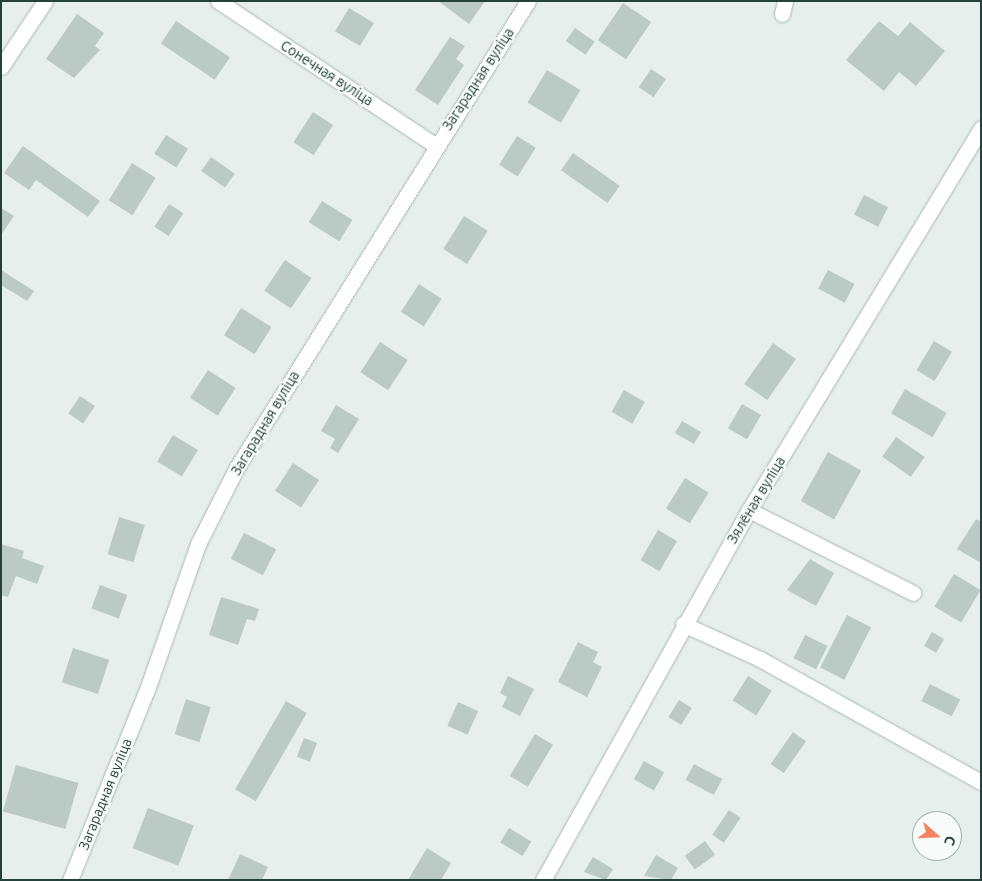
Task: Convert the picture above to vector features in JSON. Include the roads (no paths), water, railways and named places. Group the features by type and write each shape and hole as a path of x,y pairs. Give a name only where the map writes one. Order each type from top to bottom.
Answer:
{"street":[{"path":"1,67 45,1"},
{"name":"Сонечная вуліца","path":"218,1 435,145"},
{"name":"Загарадная вуліца","path":"70,880 148,687 198,544 236,469 435,145 528,1"},
{"name":"Зялёная вуліца","path":"543,880 683,624 749,510 981,128"},
{"path":"749,510 913,593"},
{"path":"683,624 760,660 981,782"}]}
